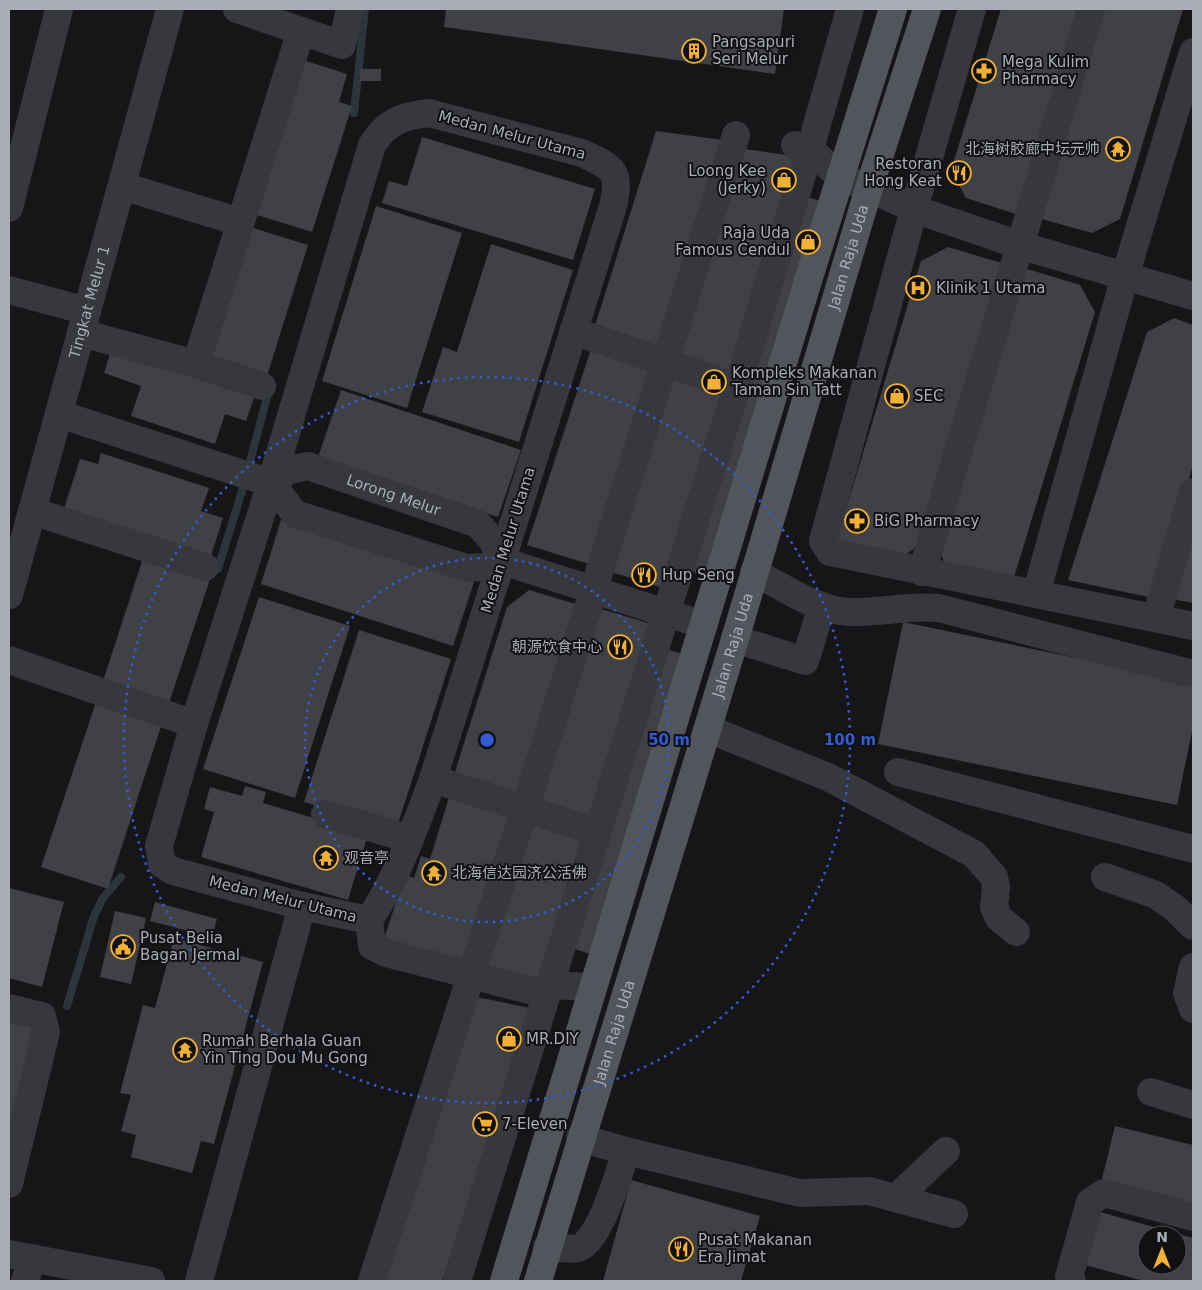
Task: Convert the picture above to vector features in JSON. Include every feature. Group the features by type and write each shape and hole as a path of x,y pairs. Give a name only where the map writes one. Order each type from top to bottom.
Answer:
{"main road":[{"name":"Jalan Raja Uda","path":"538,1281 580,1138 708,729 869,188 927,9"},
{"path":"504,1281 839,176 891,11"}],"street":[{"path":"9,208 59,9"},
{"name":"Tingkat Melur 1","path":"9,595 170,9"},
{"path":"237,9 342,45 350,9"},
{"path":"457,1281 737,387 803,147 850,9"},
{"path":"972,9 914,209 823,540 830,552 1193,626"},
{"path":"922,572 1091,9"},
{"path":"196,364 301,31"},
{"path":"1036,594 1124,276 1193,52"},
{"name":"Medan Melur Utama","path":"429,112 582,153 601,162 614,173 618,185 613,206 573,331 433,780 410,839 380,904 369,920 302,906 173,871 162,864 159,846 194,724 255,478 372,145 382,129 413,114 429,112"},
{"path":"372,1281 525,809 736,135"},
{"path":"803,147 839,176 914,209 1019,245 1193,296"},
{"path":"122,186 240,222"},
{"path":"9,290 84,322 196,364 262,386"},
{"path":"573,331 737,387"},
{"path":"59,414 255,478 295,514 467,568 485,567 502,561 704,625"},
{"name":"Lorong Melur","path":"255,478 308,466 478,524 492,540 502,561"},
{"path":"1156,618 1193,492"},
{"path":"32,511 206,567"},
{"path":"754,572 822,606 848,612 888,611 917,606 939,608 1193,674"},
{"path":"735,639 805,661 822,606"},
{"path":"9,660 194,724"},
{"path":"708,729 828,778 974,854 994,877 996,888 994,907 999,918 1016,932"},
{"path":"898,772 1193,849"},
{"path":"433,780 597,832"},
{"path":"324,814 410,839"},
{"path":"1105,877 1156,895 1176,909 1193,926"},
{"path":"199,1281 302,906"},
{"path":"369,920 372,946 386,952 470,975 547,990 592,987"},
{"path":"1193,967 1187,994 1193,1009"},
{"path":"9,1008 42,1016 46,1032 9,1184"},
{"path":"1152,1092 1193,1105"},
{"path":"580,1138 800,1193 869,1191 954,1214"},
{"path":"547,1247 579,1248 592,1238 615,1185 626,1151"},
{"path":"896,1198 946,1151"},
{"path":"1072,1281 1069,1277 1090,1202 1104,1193 1193,1217"},
{"path":"22,1264 151,1281"}],"building":[{"name":"Pangsapuri Seri Melur","path":"446,9 784,9 775,74 444,27"},
{"path":"1001,9 1082,9 1019,215 966,198 951,170"},
{"path":"1103,9 1183,9 1120,219 1092,233 1038,218"},
{"path":"297,58 347,74 339,102 352,106 312,232 248,212"},
{"path":"360,69 381,69 381,81 360,81"},
{"path":"656,131 723,140 657,349 594,329"},
{"path":"422,137 595,189 573,260 382,203 389,181 407,186"},
{"path":"738,148 801,157 739,376 673,357"},
{"path":"803,196 821,201 708,576 685,570"},
{"path":"376,206 462,233 407,408 322,381"},
{"path":"244,225 308,245 267,376 203,355"},
{"path":"491,244 573,270 519,442 422,412 443,347 457,352"},
{"path":"948,247 1005,264 921,543 900,559 835,546 921,261"},
{"path":"1024,268 1080,285 1095,312 1012,584 947,572 939,547"},
{"path":"1174,318 1193,325 1193,465 1153,598 1068,580 1147,332"},
{"path":"113,345 256,392 246,421 225,414 215,444 131,416 141,386 104,373"},
{"path":"591,349 655,369 592,565 527,545"},
{"path":"669,373 727,391 663,588 605,570"},
{"path":"341,390 521,450 498,517 318,457"},
{"path":"101,453 209,488 201,511 223,518 208,565 62,515 80,459 98,464"},
{"path":"281,520 474,582 453,646 261,584"},
{"path":"1193,530 1193,603 1172,599"},
{"path":"145,552 212,573 168,706 102,684"},
{"path":"529,590 579,605 519,798 453,778 507,607"},
{"path":"259,597 350,626 295,798 203,769"},
{"path":"595,607 651,624 592,817 537,802"},
{"path":"903,622 1193,682 1193,726 1177,805 878,744"},
{"path":"359,630 451,659 396,830 304,802"},
{"path":"658,647 683,654 590,954 566,946"},
{"path":"98,696 164,717 108,889 41,867"},
{"path":"245,786 266,792 263,803 368,834 348,900 201,857 214,812 204,809 210,787 242,796"},
{"path":"450,794 514,815 467,965 384,939 398,896 408,876 414,878 421,856 430,859"},
{"path":"529,818 585,836 540,981 484,969"},
{"path":"9,888 64,902 42,987 9,978"},
{"path":"155,902 217,919 212,937 150,921"},
{"name":"Pusat Belia Bagan Jermal","path":"115,911 146,918 131,984 100,977"},
{"name":"Rumah Berhala Guan Yin Ting Dou Mu Gong","path":"174,938 263,962 214,1144 201,1141 192,1173 131,1157 136,1135 121,1131 131,1095 120,1093 143,1005 155,1008"},
{"path":"477,997 535,1009 442,1281 384,1281"},
{"path":"9,1020 33,1026 10,1129 9,1129"},
{"path":"1115,1126 1193,1145 1193,1206 1101,1183"},
{"name":"Pusat Makanan Era Jimat","path":"631,1180 760,1216 741,1281 603,1281"},
{"path":"1100,1212 1146,1225 1137,1225 1137,1275 1187,1275 1187,1236 1193,1238 1193,1281 1144,1281 1085,1265"}],"waterway":[{"path":"354,113 365,9"},
{"path":"218,569 242,491 269,390"},
{"path":"67,1006 94,916 103,898 121,877"}],"place":[{"name":"Pangsapuri Seri Melur","path":"694,51"},
{"name":"Mega Kulim Pharmacy","path":"984,71"},
{"name":"北海树胶廊中坛元帅","path":"1118,149"},
{"name":"Restoran Hong Keat","path":"959,173"},
{"name":"Loong Kee (Jerky)","path":"784,180"},
{"name":"Raja Uda Famous Cendul","path":"808,242"},
{"name":"Klinik 1 Utama","path":"918,288"},
{"name":"Kompleks Makanan Taman Sin Tatt","path":"714,382"},
{"name":"SEC","path":"897,396"},
{"name":"BiG Pharmacy","path":"857,521"},
{"name":"Hup Seng","path":"644,575"},
{"name":"朝源饮食中心","path":"620,647"},
{"name":"观音亭","path":"326,858"},
{"name":"北海信达园济公活佛","path":"434,873"},
{"name":"Pusat Belia Bagan Jermal","path":"123,947"},
{"name":"MR.DIY","path":"509,1039"},
{"name":"Rumah Berhala Guan Yin Ting Dou Mu Gong","path":"185,1050"},
{"name":"7-Eleven","path":"485,1124"},
{"name":"Pusat Makanan Era Jimat","path":"681,1249"}]}
